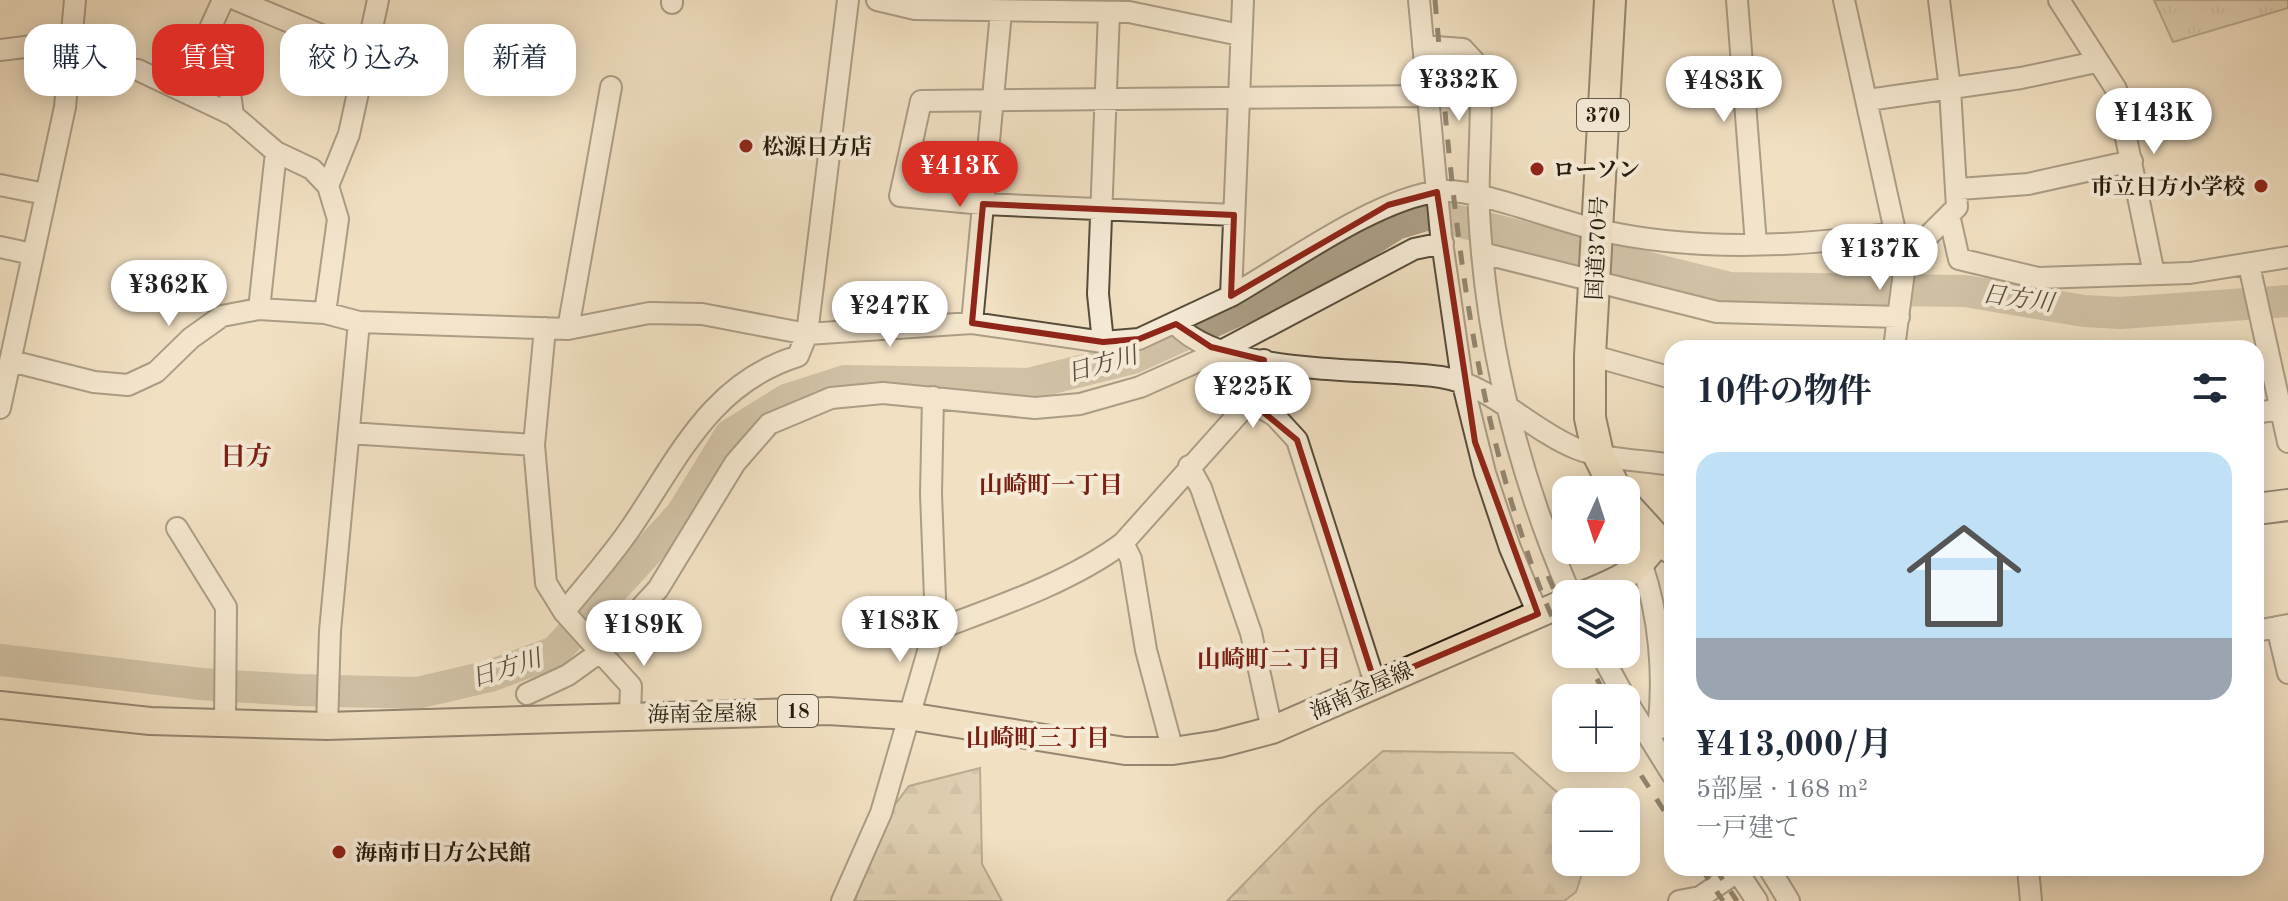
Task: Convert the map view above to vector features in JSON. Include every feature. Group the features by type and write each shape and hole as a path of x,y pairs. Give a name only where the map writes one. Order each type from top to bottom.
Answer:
{"highway":[{"name":"国道370号","path":"1609,476 1598,454 1590,418 1590,355 1610,0"},
{"path":"2264,508 2288,505"},
{"path":"1640,526 1657,551"}],"main road":[{"path":"1619,580 1657,551"},
{"name":"海南金屋線","path":"0,705 150,721 226,712 328,713 491,723 630,714 828,711 908,716 1125,751 1173,751 1219,744 1272,730 1552,608"}],"street":[{"path":"73,24 75,0"},
{"path":"223,0 207,35 224,51 233,115"},
{"path":"237,0 295,24"},
{"path":"373,24 378,0"},
{"path":"566,614 629,531 699,422 733,389 771,364 798,356 807,334 848,0"},
{"path":"877,0 915,9 1001,12 1122,8 1240,35"},
{"path":"1231,296 1243,0"},
{"path":"1419,0 1442,239 1462,380 1481,462 1510,548 1538,614"},
{"path":"1737,0 1756,244"},
{"path":"1844,0 1904,272 1895,340"},
{"path":"1904,272 1928,236 1957,207 1959,189 1939,0"},
{"path":"2059,0 2116,89 2154,274"},
{"path":"1103,342 1098,294 1107,97 1122,8"},
{"path":"972,323 1001,12"},
{"path":"1423,46 1463,49 1474,61 1482,102 1481,247 1495,349 1507,407 1540,522 1564,580"},
{"path":"0,50 24,50"},
{"path":"1868,100 1950,89 2096,62"},
{"path":"136,69 233,115 276,152 312,169 328,186 338,219 325,313"},
{"path":"568,329 611,87"},
{"path":"0,408 66,96"},
{"path":"328,186 349,134 358,96"},
{"path":"1234,215 983,204 900,196 921,101 1428,96"},
{"path":"259,309 276,152"},
{"path":"1959,189 2028,184 2132,161"},
{"path":"0,185 45,194"},
{"path":"11,361 94,382 128,385 156,372 191,338 222,316 259,309 325,313 359,322 568,329 649,313 702,314 807,334 972,323 1103,342 1139,339 1180,328 1388,205 1438,197 1479,202 1717,312 1899,317"},
{"path":"1949,215 1959,259 2038,278 2250,270 2288,257"},
{"path":"1481,247 1595,255 1653,241 1756,244 1838,241 1894,233"},
{"path":"527,694 568,675 658,589 735,463 769,424 831,398 883,393 1035,408 1080,404 1140,387 1414,249 1442,239"},
{"path":"0,247 32,254"},
{"path":"2250,270 2288,442"},
{"path":"328,713 359,322"},
{"path":"545,328 534,445 546,583 566,614 631,686 630,714"},
{"path":"1180,328 1216,349 1298,368 1395,370 1462,380 1576,449 1664,464"},
{"path":"1590,355 1664,376"},
{"path":"936,624 949,625 1033,591 1099,561 1123,543 1250,401 1264,360"},
{"path":"842,901 881,813 936,624 931,494 933,397"},
{"path":"1250,401 1275,416 1297,440 1375,683"},
{"path":"2264,412 2280,409"},
{"path":"349,433 534,445"},
{"path":"1189,466 1201,488 1251,633 1272,730"},
{"path":"177,528 226,607 226,712"},
{"path":"1123,543 1131,559 1146,650 1173,751"},
{"path":"1657,551 1651,590 1663,695 1659,734"},
{"path":"2283,626 2288,673"},
{"path":"1640,714 1659,734"},
{"path":"1694,900 1728,876"},
{"path":"1742,876 1757,901"},
{"path":"1774,876 1789,901"},
{"path":"2029,876 2031,901"}],"highlighted area":[{"path":"1437,192 1475,442 1538,614 1375,683 1297,440 1250,401 1264,360 1211,347 1176,324 1139,339 1103,342 972,323 983,204 1234,215 1231,296 1388,205"}],"green space":[{"path":"2154,0 2288,0 2288,8 2173,42"},
{"path":"1383,751 1513,753 1552,788 1552,876 1581,876 1576,892 1564,901 1227,901 1318,808"},
{"path":"980,768 982,864 1002,901 855,901 881,823 909,786"}],"waterway":[{"name":"日方川","path":"0,660 201,684 297,690 417,693 490,676 555,652 681,515 730,435 786,400 845,381 1028,384 1133,358 1317,274 1396,224 1429,214 1730,288 1965,291 2084,311 2121,313 2288,301"}],"railway":[{"path":"1435,0 1461,254 1481,380 1512,504 1552,617"},
{"path":"1548,576 1552,585"},
{"path":"1591,668 1600,684"},
{"path":"1639,772 1664,811"},
{"path":"1706,876 1723,901"},
{"path":"1720,876 1737,901"}],"place":[{"name":"松源日方店","path":"746,146"},
{"name":"ローソン","path":"1537,169"},
{"name":"市立日方小学校","path":"2261,186"},
{"name":"海南市日方公民館","path":"339,852"}],"district":[{"name":"日方","path":"246,456"},
{"name":"山崎町一丁目","path":"1051,485"},
{"name":"山崎町二丁目","path":"1269,659"},
{"name":"山崎町三丁目","path":"1038,738"}]}
